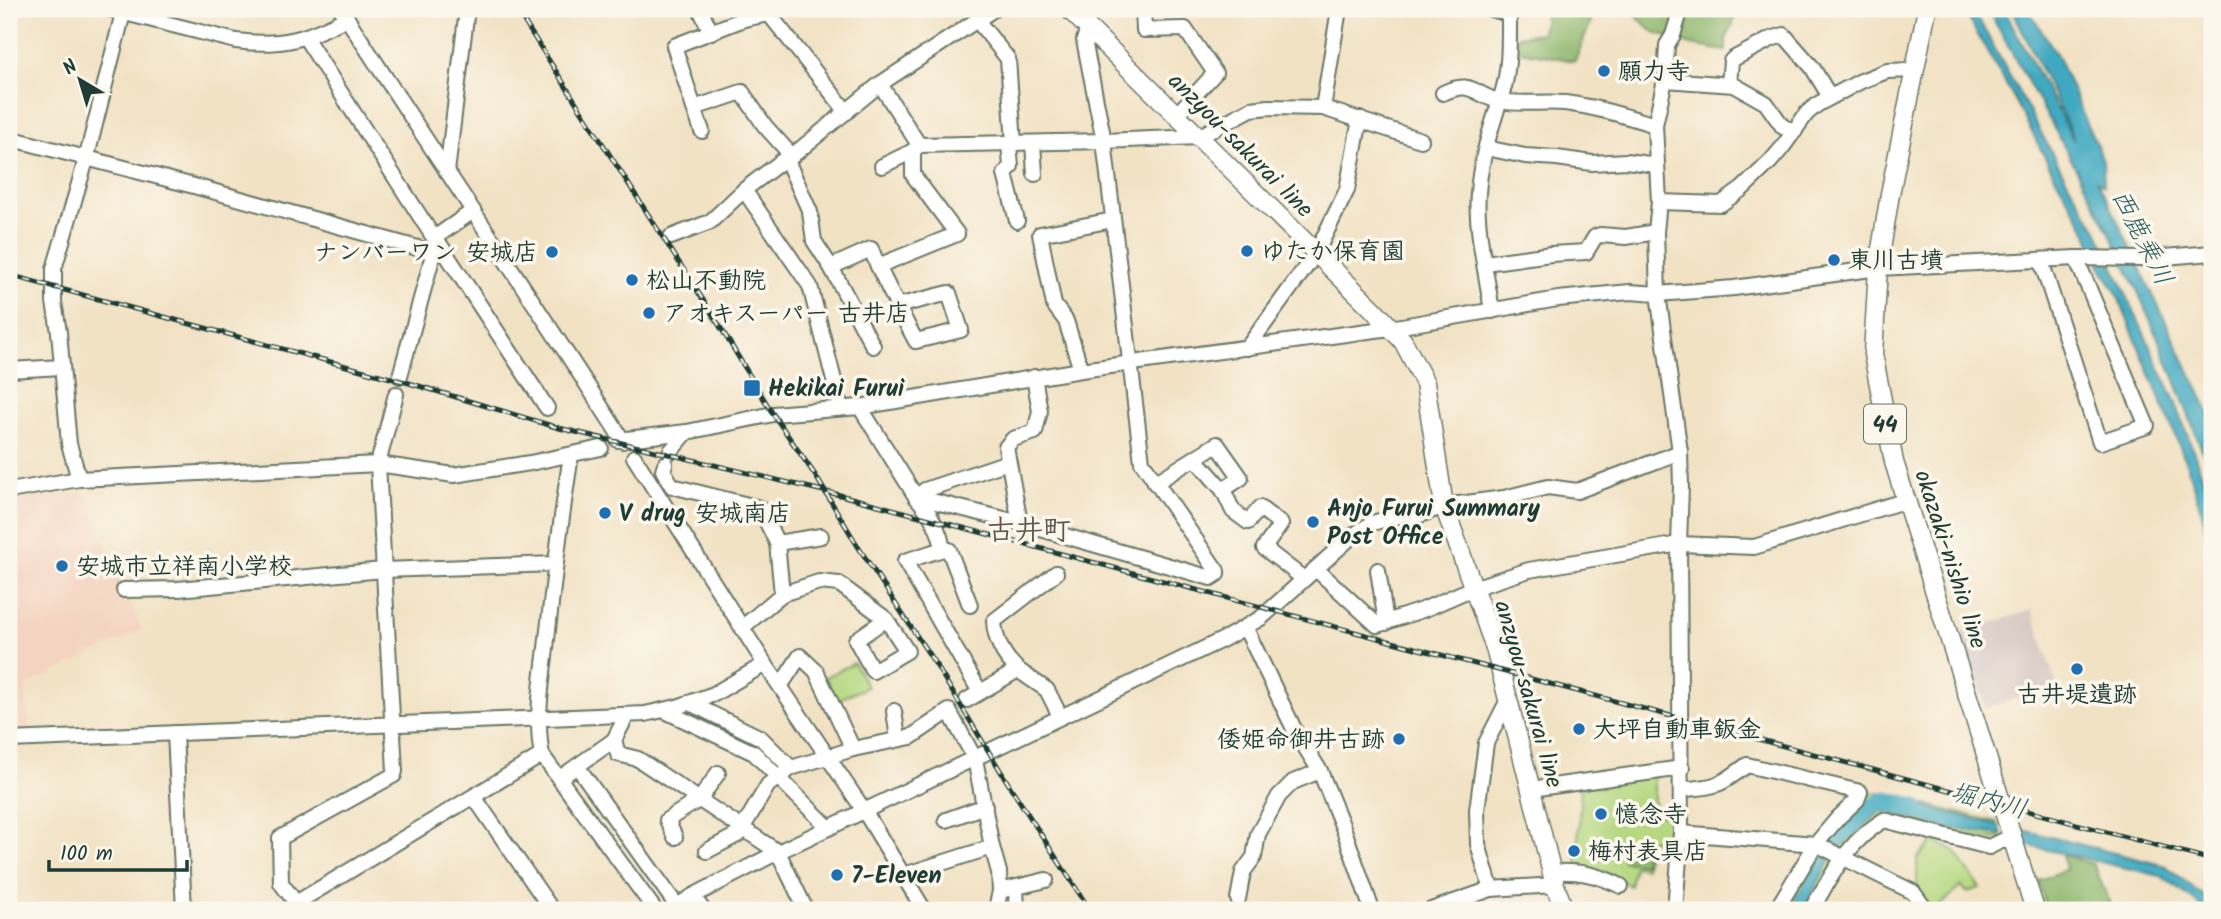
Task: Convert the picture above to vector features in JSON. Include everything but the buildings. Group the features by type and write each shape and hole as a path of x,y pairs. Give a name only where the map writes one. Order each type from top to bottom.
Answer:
{"main road":[{"name":"anzyou-sakurai line","path":"1069,9 1316,253 1410,351 1425,383 1444,506 1495,648 1564,910"},
{"name":"okazaki-nishio line","path":"1927,9 1889,194 1878,268 1872,354 1894,462 2034,910"}],"street":[{"path":"447,172 467,9"},
{"path":"699,9 712,32"},
{"path":"671,237 710,222 744,190 880,84 994,9"},
{"path":"1143,9 1144,30 1185,29 1215,74 1177,114"},
{"path":"1323,108 1339,9"},
{"path":"1491,9 1509,14 1509,50 1502,94 1486,148 1478,192 1478,215 1492,311"},
{"path":"1675,910 1681,833 1682,768 1679,544 1681,486 1658,294 1656,232 1659,202 1655,125 1665,80 1667,45 1681,9"},
{"path":"79,479 69,443 54,302 54,269 86,160 118,10 257,44 305,37 344,13 545,318 621,439 687,432 774,414 860,407 1034,377 1390,328 1558,299 1630,292 1658,294 1734,288 1878,268 2076,258 2141,259 2212,253"},
{"path":"702,131 674,46 712,32 742,14 769,14 847,112"},
{"path":"977,20 1008,59 1011,166 1005,174 1017,220"},
{"path":"916,497 1020,523 1211,578 1215,577 1217,572 1142,462 1104,141 1084,40 1088,28"},
{"path":"1729,84 1733,59 1784,35 1812,67 1830,97"},
{"path":"305,37 432,235 435,246 548,408"},
{"path":"1659,202 1721,204 1742,189 1770,162 1807,113 1830,97 1887,71 1915,70"},
{"path":"1665,80 1734,85 1766,103 1783,127 1795,131"},
{"path":"878,266 957,234 913,175 916,148 880,84"},
{"path":"1443,93 1454,88 1467,87 1499,101 1563,103 1615,112 1655,125"},
{"path":"694,108 742,92 789,157 810,212 814,241 873,346"},
{"path":"882,166 916,148 1198,137 1251,109 1269,107 1323,108 1421,139"},
{"path":"1247,348 1316,253 1347,190 1360,118"},
{"path":"9,138 86,160 435,246"},
{"path":"1033,143 1035,174"},
{"path":"1486,148 1524,156 1592,163 1626,160 1657,165"},
{"path":"744,190 810,286 841,408"},
{"path":"400,376 440,234 473,211"},
{"path":"1081,370 1066,321 1054,305 1040,234 1113,220"},
{"path":"1485,263 1586,252 1595,237 1600,235 1626,237 1656,232"},
{"path":"831,267 871,249 897,306 916,341 961,330 948,293 897,306"},
{"path":"2041,261 2100,442 2147,426 2076,258"},
{"path":"9,370 62,367"},
{"path":"1020,523 1006,447 1013,439 1035,432 1040,411 1034,377"},
{"path":"396,394 378,464 394,724 394,775 280,838 281,883 302,906 542,755"},
{"path":"860,407 924,506 941,537 943,549"},
{"path":"687,432 668,458 663,470 672,486 760,508 777,542 782,594"},
{"path":"1155,483 1217,444 1241,478 1223,490"},
{"path":"9,491 79,479 378,464 454,475 601,448"},
{"path":"578,766 674,908 778,852 1190,656 1245,627 1261,618 1351,537 1372,523 1402,515 1420,515 1444,506 1504,498 1548,487 1577,491 1679,452"},
{"path":"571,455 555,564 538,718 542,755 655,910"},
{"path":"634,457 765,664 865,812 924,910"},
{"path":"1196,459 1223,490 1234,511 1248,522 1260,508 1281,524 1264,548 1304,579"},
{"path":"916,497 925,490 1008,462"},
{"path":"1316,569 1377,625 1473,588 1529,570 1679,544 1754,547 1907,500"},
{"path":"777,542 821,536"},
{"path":"970,605 950,550 943,549 905,561 973,696 1018,670"},
{"path":"124,590 178,589 383,570 555,564"},
{"path":"1378,570 1386,623"},
{"path":"1056,573 994,621 995,635 1007,660 1047,690 1060,716"},
{"path":"743,627 782,594 819,582 839,584 886,619"},
{"path":"1245,627 1296,731 1320,771 1372,910"},
{"path":"781,685 800,656 816,671 853,749"},
{"path":"9,740 645,714 714,694 765,664"},
{"path":"1491,889 1478,844 1477,810 1486,743 1509,698"},
{"path":"690,703 761,738 791,768"},
{"path":"663,710 754,753 829,828"},
{"path":"894,711 898,739"},
{"path":"707,851 739,834 768,785 791,768 853,749 911,737 949,711 975,759 999,872 1000,891 996,910"},
{"path":"560,778 614,740 627,715"},
{"path":"175,733 184,910"},
{"path":"614,740 618,754 638,759 778,852 806,910"},
{"path":"1684,789 1709,788 1721,784 1747,765 1860,792 1857,800 1815,844 1776,910"},
{"path":"1531,789 1682,768"},
{"path":"1238,899 1242,872 1254,857 1258,834 1279,796 1293,782 1320,771"},
{"path":"675,837 667,820 700,799 718,773"},
{"path":"474,797 552,910"},
{"path":"946,820 985,806"},
{"path":"1811,910 1842,858 1866,831 1884,820 1989,847 2011,833"},
{"path":"1681,833 1815,844 1913,892 1926,910"},
{"path":"904,875 992,847"},
{"path":"1431,910 1491,889 1554,879 1573,871 1596,874 1621,886"},
{"path":"1000,891 1046,880"},
{"path":"1016,888 1017,910"},
{"path":"693,896 703,910"}],"shaded area":[{"name":"安城市立祥南小学校","path":"84,491 142,630 25,686 30,734 9,734 9,502"},
{"path":"2032,610 2057,686 1986,708 1961,632"}],"green space":[{"path":"1546,9 1596,9 1575,61 1515,50 1518,36 1542,33"},
{"path":"1628,9 1739,9 1726,39 1726,51 1691,45 1652,31"},
{"path":"854,663 867,687 837,700 825,677"},
{"path":"1654,775 1654,814 1676,815 1675,842 1649,840 1645,868 1634,866 1630,886 1605,872 1577,867 1581,786"},
{"path":"1865,790 1997,822 2001,839 1975,838 1882,816 1807,910 1780,910 1816,853"},
{"path":"1933,841 1954,850 1980,888 1967,892 1961,886 1936,910 1930,910 1917,894 1917,859"},
{"path":"1647,842 1644,864 1623,861 1625,853 1632,855"},
{"path":"2062,855 2093,864 2115,910 2047,910 2038,881 2066,869"}],"water":[{"path":"1963,9 1973,9 2096,228 2175,401 2212,502 2212,546 2185,459 2116,292 2100,266 2084,226"},
{"path":"1988,9 2004,9 2074,141 2012,9 2028,9 2056,53 2103,160 2104,185 2096,179 2212,418 2212,476 2161,345 2127,268 2077,170"},
{"path":"1878,799 1914,804 1999,825 2002,835 1940,827 1881,811 1837,850 1828,846 1850,819"},
{"path":"2023,830 2166,866 2212,903 2212,910 2207,910 2161,876 2025,845"},
{"path":"1821,856 1831,859 1803,910 1788,910"}],"waterway":[{"name":"堀内川","path":"1865,810 1885,799 1916,806"}],"railway":[{"path":"516,9 1090,910"},
{"path":"9,275 409,383 559,428 840,495 2212,860"}],"place":[{"name":"願力寺","path":"1604,71"},
{"name":"ゆたか保育園","path":"1247,251"},
{"name":"ナンバーワン 安城店","path":"552,252"},
{"name":"東川古墳","path":"1834,260"},
{"name":"松山不動院","path":"632,280"},
{"name":"アオキスーパー 古井店","path":"649,313"},
{"name":"Hekikai Furui","path":"752,388"},
{"name":"V drug 安城南店","path":"605,513"},
{"name":"Anjo Furui Summary Post Office","path":"1313,522"},
{"name":"安城市立祥南小学校","path":"62,566"},
{"name":"古井堤遺跡","path":"2077,669"},
{"name":"大坪自動車鈑金","path":"1579,729"},
{"name":"倭姫命御井古跡","path":"1399,739"},
{"name":"憶念寺","path":"1601,814"},
{"name":"梅村表具店","path":"1574,851"},
{"name":"7-Eleven","path":"837,875"}],"district":[{"name":"古井町","path":"1029,529"}],"water label":[{"name":"西鹿乗川","path":"2143,237"}]}
